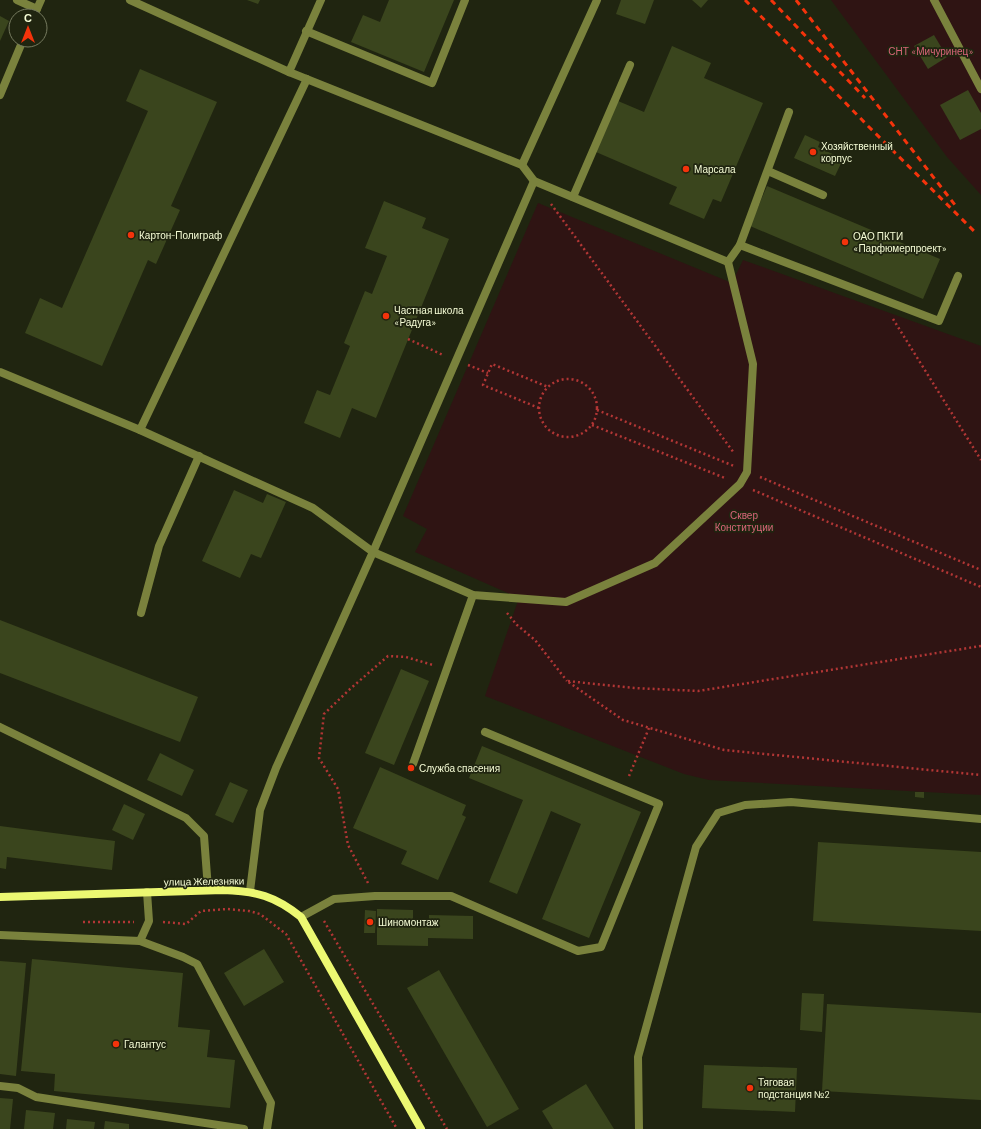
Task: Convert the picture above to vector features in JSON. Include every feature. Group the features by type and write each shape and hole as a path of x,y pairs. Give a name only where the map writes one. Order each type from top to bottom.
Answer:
{"street":[{"path":"17,0 29,8"},
{"path":"130,0 289,72 522,165 534,181 728,262"},
{"path":"289,72 306,30 321,0"},
{"path":"306,30 432,83 465,0"},
{"path":"522,165 597,0"},
{"path":"934,0 981,89"},
{"path":"0,95 20,48"},
{"path":"573,197 630,65"},
{"path":"140,430 307,79"},
{"path":"0,372 140,430 312,508 373,552 473,595 566,602 655,563 740,484 747,472 753,364 728,262 740,245 789,112"},
{"path":"768,171 823,195"},
{"path":"250,891 260,810 276,768 373,552 534,181"},
{"path":"740,245 939,322 958,276"},
{"path":"141,613 159,546 199,456"},
{"path":"413,764 473,595"},
{"path":"0,727 186,818 204,836 208,889"},
{"path":"301,917 334,899 375,896 451,896 578,951 601,947 659,804 485,732"},
{"path":"638,1129 638,1057 696,847 718,813 745,805 791,802 981,819"},
{"name":"улица Железняки","path":"0,897 208,889 250,891 285,904 301,917 420,1129"},
{"path":"140,941 149,921 147,892"},
{"path":"0,935 140,941 183,957 197,964 271,1103 267,1129"},
{"path":"0,1086 18,1088 36,1097 244,1129"}],"path":[{"path":"534,181 747,472"},
{"path":"881,300 981,460"},
{"path":"539,408 484,385 492,364 548,387"},
{"path":"568,379 579,381 589,388 595,397 597,410 592,425 579,435 568,438 557,435 548,429 542,422 539,408 541,397 548,387 557,381 568,379"},
{"path":"597,410 981,570"},
{"path":"592,425 740,484 981,587"},
{"path":"493,596 517,625 535,640 567,681 623,720 724,750 981,775"},
{"path":"567,681 634,688 698,692 981,646"},
{"path":"375,896 348,845 338,789 319,758 324,714 388,656 406,657 446,669"},
{"path":"624,789 649,728"},
{"path":"317,908 447,1129"},
{"path":"79,922 149,921 186,924 201,911 227,909 249,911 260,914 286,934 397,1129"}],"green space":[{"name":"СНТ «Мичуринец»","path":"831,0 981,0 981,195 947,157"},
{"name":"Сквер Конституции","path":"538,203 732,283 743,260 981,346 981,795 709,780 684,774 485,696 519,598 415,552 427,529 403,516"}],"building":[{"path":"247,0 260,0 258,4"},
{"path":"389,0 454,0 424,72 351,42 363,15 380,22"},
{"path":"621,0 654,0 645,24 616,14"},
{"path":"692,0 708,0 701,8"},
{"path":"0,16 8,20 8,23 0,41"},
{"path":"934,35 947,57 928,69 914,46"},
{"name":"Марсала","path":"672,46 711,63 704,78 763,103 721,202 713,199 704,219 669,204 677,187 596,152 618,101 644,112"},
{"name":"Картон-Полиграф","path":"140,69 217,102 171,206 180,210 156,264 148,260 102,366 25,333 40,298 62,308 148,111 126,101"},
{"path":"968,90 981,113 981,129 960,140 940,105"},
{"name":"Хозяйственный корпус","path":"805,135 820,142 818,147 843,159 835,176 794,158"},
{"name":"ОАО ПКТИ «Парфюмерпроект»","path":"767,186 940,259 923,299 750,226"},
{"name":"Частная школа «Радуга»","path":"384,201 426,218 422,228 449,239 376,418 352,408 340,438 304,423 317,390 330,395 350,346 344,343 365,291 372,294 387,256 365,248"},
{"path":"234,490 263,503 267,494 286,502 261,558 251,554 240,578 202,561"},
{"path":"0,620 198,697 180,742 0,673"},
{"path":"401,669 429,681 394,765 365,753"},
{"path":"482,746 641,812 589,938 542,919 581,824 551,811 517,894 489,882 523,800 469,778"},
{"path":"160,753 194,770 182,796 147,780"},
{"path":"380,767 466,805 462,815 466,817 438,880 401,864 407,851 353,828"},
{"path":"230,782 248,790 233,823 215,815"},
{"path":"915,792 924,792 924,798 915,797"},
{"path":"124,804 145,814 133,840 112,830"},
{"path":"0,826 115,841 112,870 7,857 6,869 0,868"},
{"path":"818,842 981,852 981,931 813,921"},
{"path":"377,909 413,910 413,919 429,920 429,915 473,916 473,939 428,938 428,946 377,945"},
{"name":"Шиномонтаж","path":"365,910 376,911 375,933 364,933"},
{"path":"264,949 284,982 244,1006 224,973"},
{"name":"Галантус","path":"32,959 183,973 178,1027 210,1030 207,1057 235,1060 230,1108 54,1091 55,1074 21,1071"},
{"path":"0,961 26,963 16,1076 0,1074"},
{"path":"439,970 519,1109 487,1127 407,988"},
{"path":"802,993 824,994 822,1032 800,1030"},
{"path":"827,1004 981,1013 981,1100 822,1091"},
{"name":"Тяговая подстанция №2","path":"704,1065 797,1068 795,1112 702,1108"},
{"path":"586,1084 614,1129 553,1129 542,1111"},
{"path":"0,1098 13,1099 10,1129 0,1129"},
{"path":"26,1110 55,1113 53,1129 24,1129"},
{"path":"67,1119 95,1122 94,1129 66,1129"},
{"path":"105,1121 129,1124 129,1129 104,1129"}],"railway":[{"path":"745,0 869,127 976,233"},
{"path":"771,0 865,98"},
{"path":"796,0 955,205"}],"place":[{"name":"Хозяйственный корпус","path":"813,152"},
{"name":"Марсала","path":"686,169"},
{"name":"Картон-Полиграф","path":"131,235"},
{"name":"ОАО ПКТИ «Парфюмерпроект»","path":"845,242"},
{"name":"Частная школа «Радуга»","path":"386,316"},
{"name":"Служба спасения","path":"411,768"},
{"name":"Шиномонтаж","path":"370,922"},
{"name":"Галантус","path":"116,1044"},
{"name":"Тяговая подстанция №2","path":"750,1088"}]}
